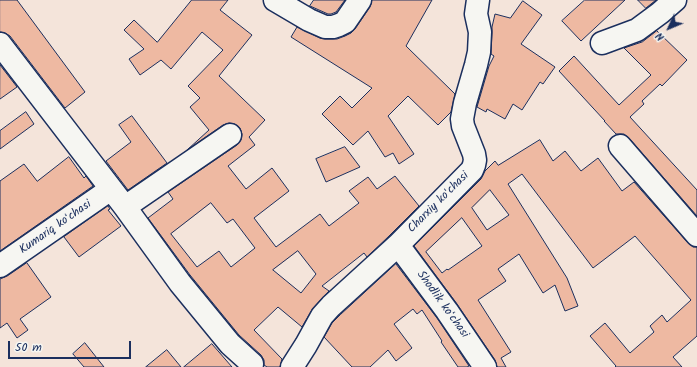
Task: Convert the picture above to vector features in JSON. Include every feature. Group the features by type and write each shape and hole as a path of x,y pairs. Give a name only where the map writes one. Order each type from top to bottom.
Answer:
{"street":[{"path":"275,0 309,20 325,27 333,28 345,22 360,0"},
{"name":"Charxiy koʻchasi","path":"292,367 322,316 336,301 398,245 472,170 475,160 474,154 463,126 462,113 479,52 480,32 476,14 478,0"},
{"path":"602,43 637,30 675,0"},
{"path":"0,44 125,207 180,283 230,344 252,366"},
{"path":"125,207 230,135"},
{"path":"620,146 697,235"},
{"name":"Kumariq koʻchasi","path":"0,266 111,189"},
{"name":"Shodlik koʻchasi","path":"398,245 447,311 485,367"}],"building":[{"path":"0,0 17,0 85,92 65,108 10,36 0,32"},
{"path":"192,0 228,0 220,10 252,35 219,76 265,120 249,137 255,145 228,166 246,189 272,168 289,191 254,218 276,247 320,214 329,226 359,203 349,191 368,177 377,189 395,176 419,206 367,257 364,253 322,286 329,291 313,308 302,327 278,307 254,330 282,359 280,367 267,367 264,365 264,360 261,355 239,335 190,275 148,218 173,199 168,192 237,145 241,140 242,134 240,128 235,124 229,123 223,125 187,150 209,130 190,107 200,98 188,86 223,50 202,32 171,69 161,60 140,75 129,59 144,49 124,30 134,20 157,42","holes":["211,203 227,223 233,219 255,248 231,267 219,251 197,267 171,234","298,251 316,274 301,293 273,270"]},
{"path":"314,0 345,0 336,12 328,14 310,6"},
{"path":"372,0 432,0 406,46 455,94 451,112 438,125 408,96 388,116 414,154 399,164 393,153 385,157 368,131 353,145 322,114 340,96 352,108 372,88 291,37 297,27 325,39 337,39 345,36 355,29 370,7"},
{"path":"585,0 625,0 581,41 562,21"},
{"path":"638,0 656,0 646,8"},
{"path":"523,1 542,15 521,44 555,67 543,84 540,82 522,110 513,104 505,119 487,109 486,112 477,107 489,66 494,56 491,54 492,27 495,14 510,18"},
{"path":"657,31 687,60 662,86 660,84 642,101 644,104 630,117 697,190 697,216 629,138 624,134 616,134 559,71 574,56 619,105 651,75 624,48 642,42"},
{"path":"0,65 17,87 0,99"},
{"path":"26,112 34,124 0,149 0,131"},
{"path":"132,116 167,163 128,190 106,161 131,142 119,125"},
{"path":"540,140 553,161 565,151 581,171 598,158 622,191 634,182 688,243 693,247 697,247 697,336 673,357 682,367 615,367 616,366 590,336 605,323 630,353 654,332 650,326 662,315 667,322 691,300 635,236 593,268 522,174 508,184 567,278 578,306 565,311 555,285 543,293 519,254 498,269 506,281 478,300 511,352 501,358 506,367 497,367 495,360 457,304 414,246 481,179 485,171 495,161 498,165","holes":["490,190 509,215 487,230 472,208","462,218 482,246 442,273 426,252"]},
{"path":"345,147 360,167 326,182 316,159"},
{"path":"69,157 84,178 86,176 93,186 0,251 0,181 24,164 37,181"},
{"path":"108,206 110,209 108,210 121,226 79,257 64,237"},
{"path":"27,263 51,297 20,319 28,330 17,338 7,323 0,328 0,279"},
{"path":"396,264 437,318 469,366 458,367 422,310 417,314 413,309 394,324 412,348 396,361 388,350 370,367 352,367 324,337 332,323"},
{"path":"85,343 104,367 84,367 73,354"},
{"path":"212,344 232,367 184,367"},
{"path":"167,350 181,367 146,367"}]}
